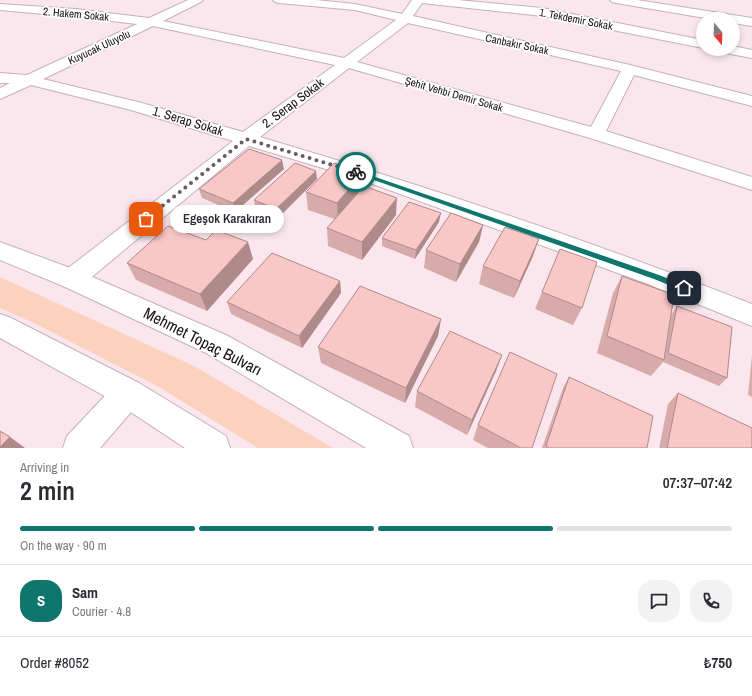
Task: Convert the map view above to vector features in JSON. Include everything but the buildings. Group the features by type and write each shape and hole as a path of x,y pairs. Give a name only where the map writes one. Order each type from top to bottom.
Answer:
{"street":[{"name":"Kuyucak Uluyolu","path":"0,94 197,0"},
{"name":"Canbakır Sokak","path":"279,0 355,7 630,69 752,101"},
{"name":"2. Serap Sokak","path":"72,279 246,139 405,19 418,0"},
{"name":"1. Tekdemir Sokak","path":"424,0 521,4 696,42"},
{"path":"616,0 752,22"},
{"name":"2. Hakem Sokak","path":"0,7 76,13 152,22"},
{"name":"Şehit Vehbi Demir Sokak","path":"152,22 346,63 596,134 752,184"},
{"path":"740,52 752,54"},
{"path":"596,134 630,69"},
{"name":"1. Serap Sokak","path":"0,78 28,80 136,106 364,174 657,277 752,316"},
{"name":"Mehmet Topaç Bulvarı","path":"0,251 72,279 216,344 397,448"},
{"path":"0,325 128,393 214,448"},
{"path":"79,448 128,393"}],"shaded area":[{"path":"0,277 194,366 333,448 258,448 159,387 34,323 0,308"}],"way so far":[{"path":"146,219 246,139 356,172"}],"place":[{"name":"Egeşok Karakıran","path":"146,219"}],"route":[{"path":"356,172 657,277 684,288"}]}
